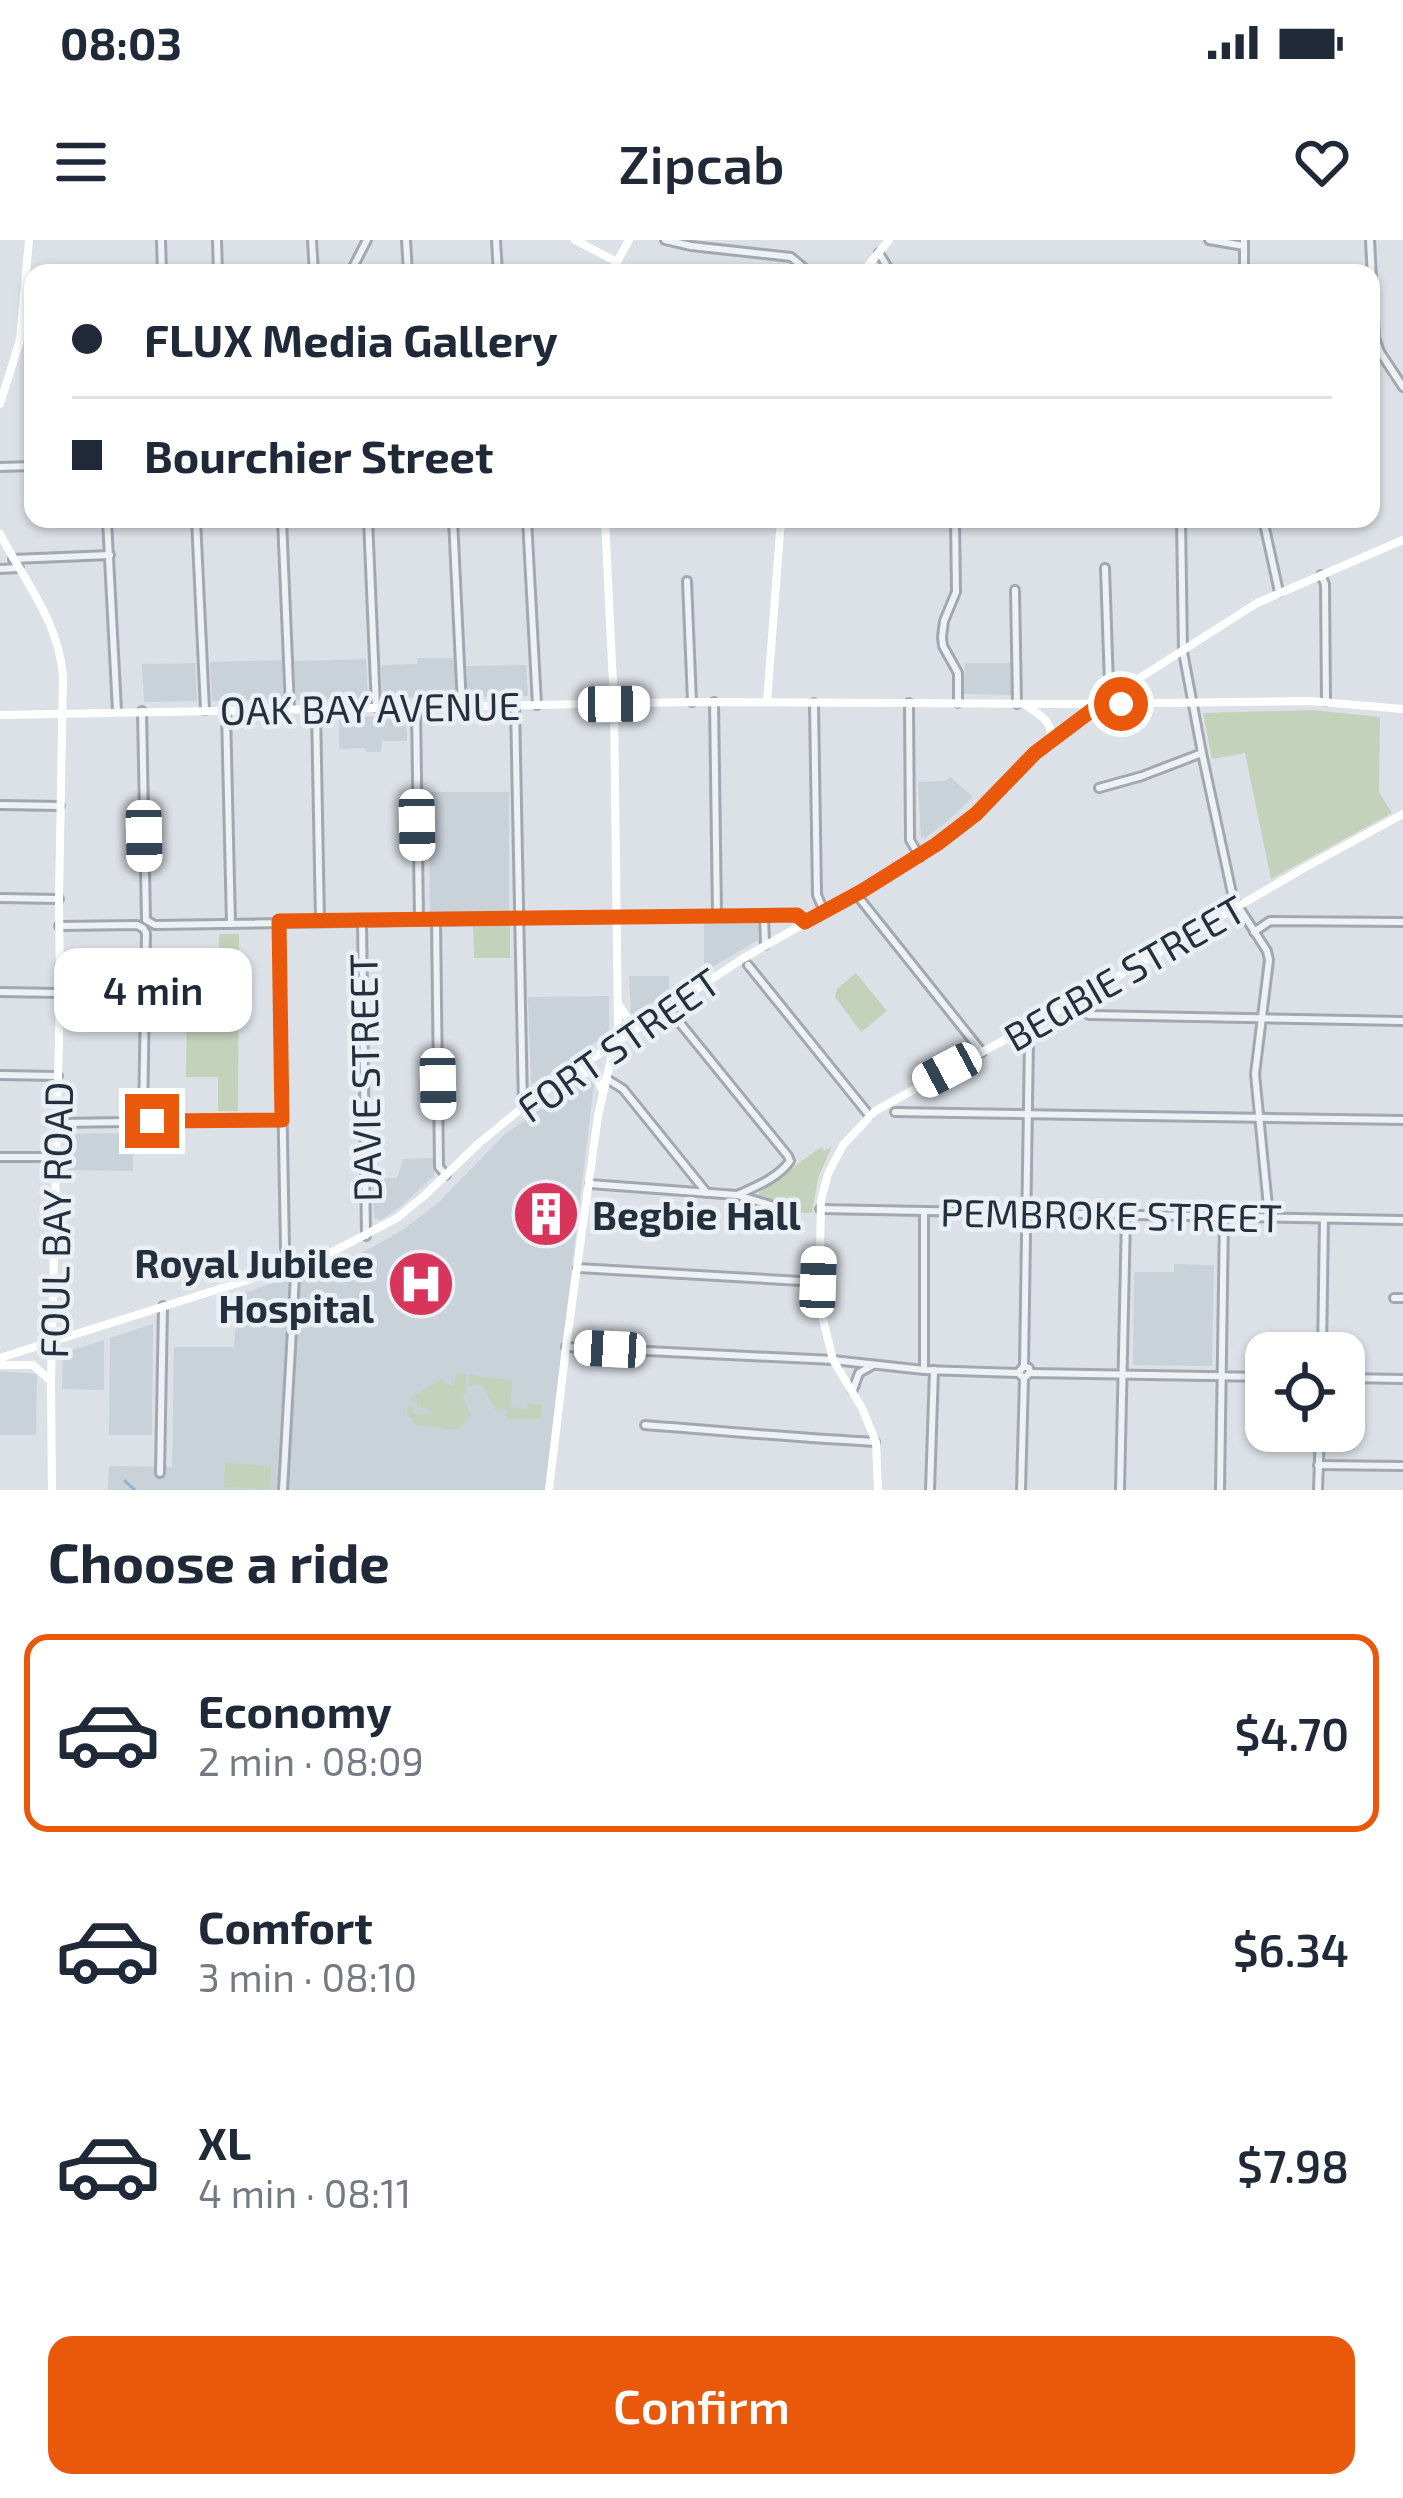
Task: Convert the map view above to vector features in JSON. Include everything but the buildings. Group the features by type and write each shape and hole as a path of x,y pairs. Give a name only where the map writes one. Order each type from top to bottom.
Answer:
{"main road":[{"path":"574,240 617,262 629,240"},
{"path":"870,264 890,240"},
{"path":"0,404 20,340 24,296"},
{"path":"549,1490 602,1091 615,1044 618,1004 614,704 605,528"},
{"path":"767,702 780,528"},
{"name":"FOUL BAY ROAD","path":"0,534 47,614 62,670 52,1490"},
{"name":"FORT STREET","path":"0,1362 292,1266 366,1236 411,1208 523,1106 765,945 920,856 976,814 1050,741 1113,695 1280,592 1403,540"},
{"name":"OAK BAY AVENUE","path":"0,715 692,702 1326,701 1403,709"},
{"path":"1021,704 1048,722 1050,741"},
{"name":"BEGBIE STREET","path":"876,1442 833,1360 822,1323 818,1282 825,1181 850,1136 869,1115 912,1089 1403,814"},
{"path":"618,1004 628,1020 643,1024"},
{"path":"567,1076 590,1072 602,1091"},
{"path":"0,1362 33,1364 51,1381"},
{"path":"876,1442 878,1490"}],"street":[{"path":"665,240 791,257 799,264"},
{"path":"1209,240 1244,243"},
{"path":"879,253 886,264"},
{"path":"1380,352 1403,387"},
{"path":"108,528 116,711"},
{"path":"196,528 205,710"},
{"path":"282,528 290,709"},
{"path":"368,528 376,707"},
{"path":"453,528 462,706"},
{"path":"527,528 537,705"},
{"path":"955,528 956,592 942,637 958,673 958,703"},
{"path":"1181,528 1183,652 1202,753 1233,898 1267,951 1255,1074 1269,1217"},
{"path":"1265,528 1280,592"},
{"path":"0,569 16,563 110,555"},
{"path":"1105,568 1113,695"},
{"path":"1321,574 1326,701"},
{"path":"688,581 692,702"},
{"path":"1015,590 1021,704"},
{"path":"1183,628 1192,638 1202,638"},
{"path":"714,702 717,915"},
{"path":"814,703 817,895 824,910"},
{"path":"909,703 910,840 920,856"},
{"path":"515,705 523,1106"},
{"path":"416,706 419,920"},
{"name":"DAVIE STREET","path":"316,708 320,921"},
{"path":"226,710 231,924"},
{"path":"142,711 143,1121"},
{"path":"1099,788 1202,753"},
{"path":"0,805 60,806"},
{"path":"856,894 982,1052"},
{"path":"0,898 58,899"},
{"path":"59,926 717,915 797,915 805,922"},
{"path":"764,915 765,945"},
{"path":"436,919 439,1167 446,1175"},
{"path":"279,921 285,1248 295,1276 283,1490"},
{"name":"DAVIE STREET","path":"362,921 366,1236"},
{"path":"1254,932 1270,921 1403,922"},
{"path":"748,965 869,1115"},
{"path":"0,992 60,993"},
{"path":"1077,1000 1088,1015 1403,1021"},
{"path":"668,1007 790,1161 771,1178 737,1195"},
{"path":"1021,1490 1027,1027"},
{"path":"0,1075 58,1076"},
{"path":"605,1078 623,1089 707,1192"},
{"path":"895,1112 1403,1120"},
{"path":"57,1123 282,1120"},
{"path":"0,1157 56,1157"},
{"path":"590,1184 737,1195 777,1207"},
{"name":"PEMBROKE STREET","path":"820,1209 1403,1220"},
{"path":"924,1211 930,1490"},
{"path":"1120,1490 1126,1216"},
{"path":"1220,1490 1224,1217"},
{"path":"1322,1332 1324,1218"},
{"path":"578,1268 818,1282"},
{"path":"160,1473 163,1306"},
{"path":"566,1347 833,1360 929,1370 1245,1376"},
{"path":"854,1394 859,1373 875,1365"},
{"path":"1365,1378 1403,1379"},
{"path":"645,1426 876,1442"},
{"path":"1318,1452 1318,1490"},
{"path":"1318,1465 1403,1466"}],"shaded area":[{"path":"418,658 454,658 456,697 383,698 381,665 417,664"},
{"path":"366,659 368,698 296,700 294,661"},
{"path":"282,660 283,699 212,701 210,662"},
{"path":"195,663 197,701 144,702 142,664"},
{"path":"965,663 1010,663 1011,695 964,694"},
{"path":"526,665 528,696 467,697 467,666"},
{"path":"406,716 407,741 382,741 381,752 339,749 339,717"},
{"path":"950,777 973,797 921,838 918,782"},
{"path":"429,792 509,792 509,912 430,914"},
{"path":"704,922 758,922 758,940 704,972"},
{"path":"629,976 669,976 669,992 631,1015"},
{"path":"609,996 609,1033 531,1083 528,997"},
{"name":"Royal Jubilee Hospital","path":"584,1079 594,1084 545,1490 108,1490 109,1466 172,1467 174,1347 234,1347 238,1295 360,1254 401,1231 439,1202 505,1134"},
{"path":"133,1133 133,1171 64,1170 65,1134"},
{"path":"434,1158 434,1176 400,1207 381,1220 374,1218 372,1179 397,1178 403,1159"},
{"path":"1174,1264 1214,1265 1212,1366 1133,1365 1134,1272 1174,1272"},
{"path":"153,1324 152,1435 109,1435 110,1338"},
{"path":"104,1340 104,1390 62,1389 63,1353"},
{"path":"0,1371 37,1374 36,1435 0,1435"}],"green space":[{"path":"1313,710 1380,717 1379,792 1392,813 1271,879 1245,753 1212,759 1203,713"},
{"path":"473,926 510,926 510,958 474,958"},
{"path":"219,934 239,934 238,1111 218,1111 218,1077 186,1077 187,970 219,970"},
{"path":"856,973 887,1011 861,1032 835,997 837,989"},
{"path":"832,1146 818,1178 812,1213 781,1212 782,1204 758,1196 814,1152"},
{"path":"456,1373 466,1375 461,1395 471,1414 458,1430 415,1425 407,1416 408,1406 414,1414 431,1410 417,1407 417,1400 409,1402 410,1398 444,1378 454,1386"},
{"path":"470,1375 512,1380 510,1407 542,1405 541,1419 506,1419 507,1412 503,1407 497,1412 481,1383 469,1386"},
{"path":"225,1463 271,1466 270,1489 224,1487"}],"waterway":[{"path":"125,1481 135,1490"}],"place":[{"name":"Begbie Hall","path":"546,1214"},
{"name":"Royal Jubilee Hospital","path":"421,1284"}],"route":[{"path":"152,1121 282,1120 279,921 797,915 805,922 937,844 976,814 1035,753 1100,704 1121,704"}]}
